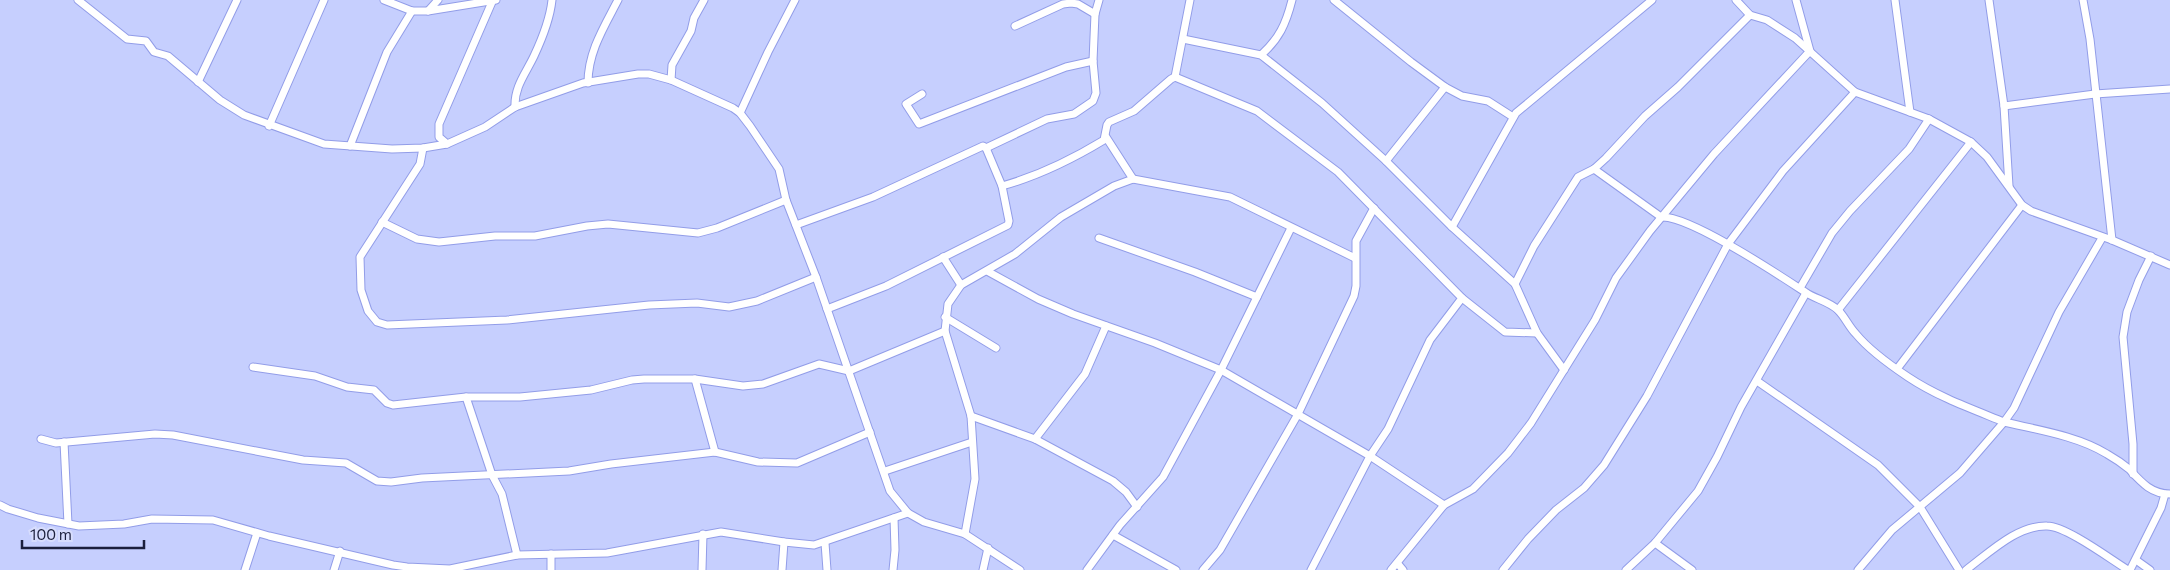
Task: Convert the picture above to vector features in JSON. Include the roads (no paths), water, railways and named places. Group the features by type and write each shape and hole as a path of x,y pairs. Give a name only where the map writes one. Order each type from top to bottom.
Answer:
{"street":[{"path":"78,0 127,39 146,41 154,52 168,56 198,82 244,115 269,126 324,144 392,149 423,148 447,144 485,127 515,107 588,82 644,74 671,80 713,98 740,113 761,140 779,169 786,200 816,277 890,491 908,513 924,522 965,534 1020,570"},
{"path":"198,82 237,0"},
{"path":"269,126 324,0"},
{"path":"384,0 412,11 428,11 495,1"},
{"path":"428,11 438,0"},
{"path":"515,107 516,91 534,56 546,26 552,0"},
{"path":"588,82 588,66 594,49 618,0"},
{"path":"671,80 672,65 691,31 694,18 704,0"},
{"path":"740,113 768,52 795,0"},
{"path":"796,225 873,197 983,146 986,148 1047,119 1074,114 1093,101 1096,93 1093,61 1095,14 1099,0"},
{"path":"1176,77 1190,0"},
{"path":"1261,55 1275,43 1282,32 1292,0"},
{"path":"1334,0 1445,87 1462,96 1488,101 1513,117"},
{"path":"1452,227 1513,117 1652,0"},
{"path":"1736,0 1750,15 1767,20 1782,28 1855,92 1929,119 1971,142 1987,157 2022,205 2031,211 2112,240 2170,264"},
{"path":"1796,0 1810,51"},
{"path":"1895,0 1910,112"},
{"path":"1989,0 2004,106 2009,187"},
{"path":"2083,0 2090,39 2112,240"},
{"path":"447,144 439,137 439,124 495,1"},
{"path":"1015,26 1071,2 1095,14"},
{"path":"350,146 387,52 412,11"},
{"path":"1515,284 1534,246 1578,178 1594,169 1645,116 1678,87 1750,15"},
{"path":"1182,39 1261,55 1322,103 1386,161 1452,227 1515,284 1537,334 1564,370"},
{"path":"1391,570 1400,567 1444,506 1473,489 1492,471 1530,423 1595,320 1616,278 1662,217 1714,154 1810,51"},
{"path":"922,94 906,104 919,124 1066,67 1093,61"},
{"path":"1133,179 1106,137 1107,125 1109,122 1134,111 1171,79 1176,77 1257,111 1338,172 1462,298 1505,332 1537,334"},
{"path":"1386,161 1445,87"},
{"path":"2004,106 2095,94 2170,89"},
{"path":"1503,570 1528,539 1556,510 1584,488 1604,466 1652,387 1728,244 1783,171 1855,92"},
{"path":"1626,570 1655,543 1698,491 1757,381 1832,233 1850,211 1909,149 1929,119"},
{"path":"1002,186 1027,179 1078,156 1106,137"},
{"path":"1838,310 1971,142"},
{"path":"423,148 420,164 360,257 361,290 368,311 377,322 387,325 507,320 649,305 696,303 729,307 757,301 816,277"},
{"path":"827,309 886,286 1008,225 1009,221 1002,186 986,148"},
{"path":"1594,169 1662,217 1675,218 1728,244 1803,290 1831,304 1838,310 1856,335 1910,379 1949,400 2004,422 2080,442 2105,453 2128,469 2149,489 2167,494 2136,560 2129,570 2062,530 2047,526 2031,528 2012,536 1966,570"},
{"path":"965,534 975,479 971,416 945,331 945,317 948,304 961,285 1016,254 1061,217 1101,193 1126,180 1133,179 1230,197 1355,258"},
{"path":"382,222 417,239 439,242 495,236 535,236 608,224 698,233 717,228 786,200"},
{"path":"1897,369 2022,205"},
{"path":"1203,570 1220,550 1298,414 1354,296 1356,286 1356,241 1374,208"},
{"path":"1087,570 1113,535 1163,477 1221,370 1291,228"},
{"path":"1099,238 1195,272 1257,297"},
{"path":"1858,570 1892,530 1960,473 2004,422 2014,408 2059,312 2102,238"},
{"path":"2133,474 2133,444 2123,337 2127,312 2139,280 2151,256"},
{"path":"943,257 961,285"},
{"path":"987,271 1038,299 1073,314 1221,370 1370,456 1444,506"},
{"path":"1311,570 1370,456 1388,429 1430,340 1462,298"},
{"path":"945,317 996,348"},
{"path":"1035,439 1085,374 1106,326"},
{"path":"253,367 315,376 348,388 374,390 390,405 466,397 520,397 583,391 632,380 695,379 752,386 763,384 819,364 849,371 945,331"},
{"path":"695,379 715,452"},
{"path":"1757,381 1862,453 1890,476 1920,507 1959,570"},
{"path":"466,397 492,475 502,494 517,555"},
{"path":"971,416 1035,439 1113,481 1126,492 1137,507"},
{"path":"41,439 56,443 155,434 173,435 303,460 346,463 379,481 578,471 611,464 715,452 758,462 797,463 870,432"},
{"path":"64,442 68,524"},
{"path":"884,471 972,442"},
{"path":"0,505 8,509 68,524 102,526 152,519 201,518 257,533 406,567 450,570 517,555 607,553 721,532 814,545 825,543 868,525 908,513"},
{"path":"893,570 895,550 894,518"},
{"path":"245,570 257,533"},
{"path":"702,570 703,534"},
{"path":"1113,535 1176,570"},
{"path":"782,570 784,542"},
{"path":"825,543 827,570"},
{"path":"1655,543 1692,570"},
{"path":"983,570 988,548"},
{"path":"334,570 340,552"},
{"path":"551,570 552,554"},
{"path":"2136,560 2150,570"}]}
